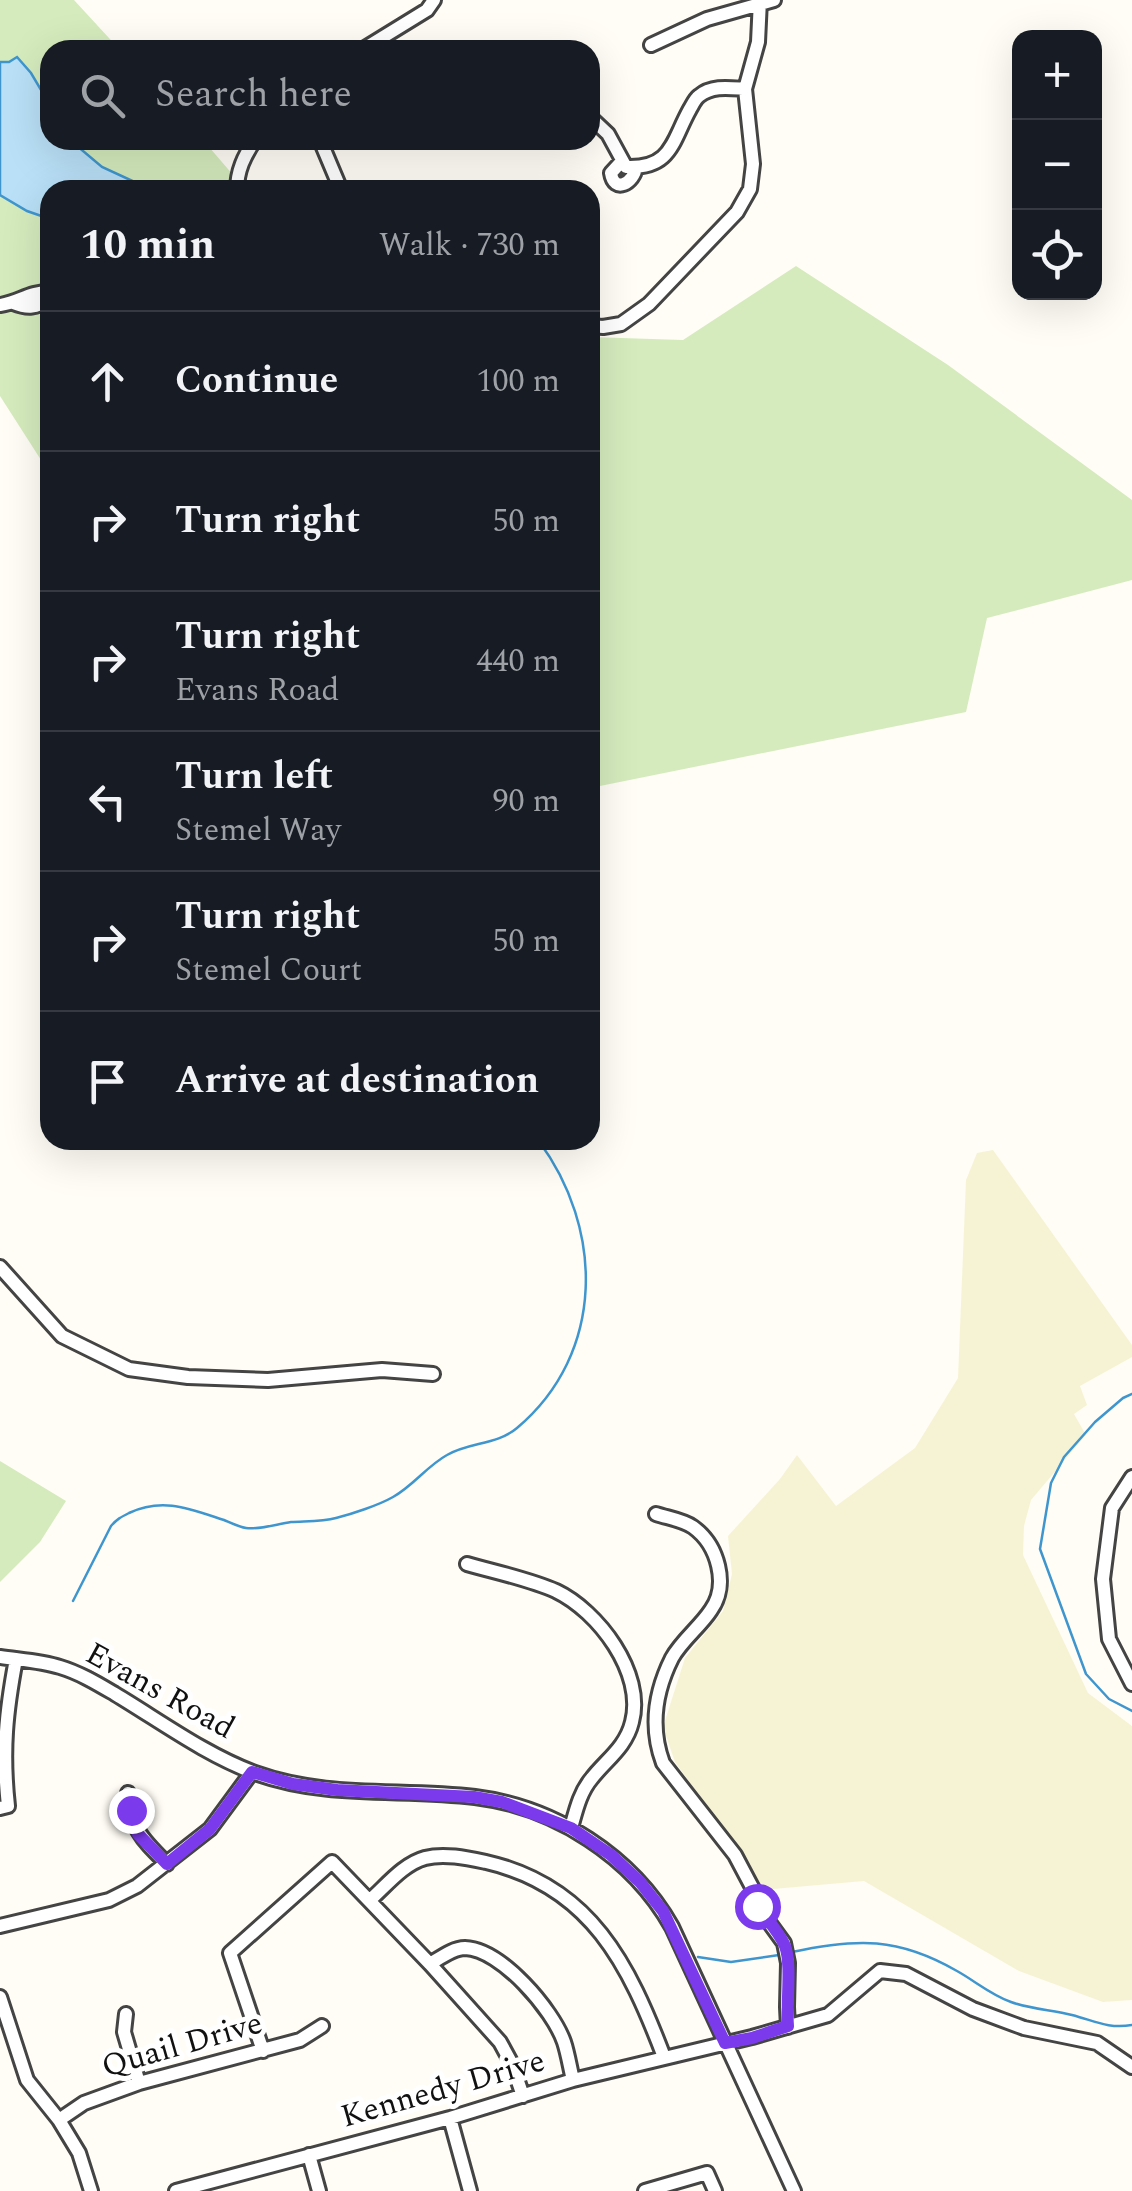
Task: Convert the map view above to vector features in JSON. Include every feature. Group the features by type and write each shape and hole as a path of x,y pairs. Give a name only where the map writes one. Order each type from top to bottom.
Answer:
{"street":[{"path":"378,40 427,10 434,0"},
{"path":"600,327 622,324 649,304 737,212 750,190 753,164 745,89 765,2 707,19 651,45"},
{"path":"600,126 629,164 644,168 676,144 688,112 700,95 719,87 745,89"},
{"path":"237,180 248,150"},
{"path":"324,150 337,180"},
{"path":"7,304 28,309 40,306"},
{"path":"0,1267 62,1336 129,1368 188,1377 268,1380 382,1370 433,1374"},
{"path":"1132,1477 1112,1508 1103,1579 1110,1639 1132,1684"},
{"path":"656,1514 690,1525 698,1532 722,1576 712,1610 674,1655 663,1681 654,1728 657,1746 664,1764 735,1855 757,1906 787,1954 788,2026"},
{"path":"466,1564 556,1591 582,1608 608,1636 627,1668 634,1698 632,1722 621,1747 583,1791 571,1828"},
{"name":"Evans Road","path":"0,1657 62,1668 84,1677 252,1772 293,1784 337,1790 474,1797 502,1802 571,1828 611,1855 663,1911 794,2191"},
{"path":"4,1807 3,1721 16,1659"},
{"path":"0,1926 109,1900 137,1886 210,1829 252,1772"},
{"path":"128,1793 138,1834 167,1864"},
{"path":"370,1900 410,1865 424,1858 472,1859 534,1878 577,1907 607,1938 631,1977 664,2058"},
{"path":"263,2051 230,1953 332,1862 500,2042 522,2096"},
{"path":"430,1964 460,1948 481,1950 512,1972 543,2004 563,2039 573,2080"},
{"name":"Kennedy Drive","path":"176,2191 450,2118 573,2080 752,2038 828,2015 880,1971 906,1974 973,2009 1024,2028 1097,2043 1132,2067"},
{"path":"0,1996 26,2080 79,2152 92,2191"},
{"path":"126,2014 124,2032 139,2083"},
{"name":"Quail Drive","path":"58,2120 84,2103 139,2083 300,2040 322,2026"},
{"path":"450,2118 470,2191"},
{"path":"309,2155 319,2191"},
{"path":"645,2191 708,2173 715,2191"}],"shaded area":[{"path":"993,1150 1132,1345 1132,1357 1080,1386 1087,1405 1074,1414 1086,1435 1031,1500 1024,1526 1023,1555 1088,1693 1132,1726 1132,2000 1103,2002 1019,1971 864,1881 761,1890 725,1831 675,1762 663,1727 685,1658 723,1611 732,1574 728,1536 797,1455 836,1506 915,1448 958,1378 966,1180 977,1153"}],"green space":[{"path":"0,0 74,0 111,40 40,40 40,150 212,150 237,180 40,180 40,458 0,396"},
{"path":"796,266 948,365 1132,500 1132,580 987,618 966,712 600,786 600,337 683,340"},
{"path":"0,1461 66,1501 40,1542 0,1582"}],"water":[{"path":"17,57 40,88 40,150 82,150 102,167 130,180 40,180 40,216 0,195 0,62"}],"waterway":[{"path":"73,1601 111,1526 141,1508 177,1506 251,1528 331,1519 387,1500 447,1455 501,1438 517,1428 546,1398 567,1364 580,1327 586,1289 584,1250 575,1212 544,1150"},
{"path":"1132,1394 1095,1422 1064,1457 1051,1483 1040,1549 1086,1674 1109,1699 1132,1711"},
{"path":"792,1952 837,1944 896,1946 936,1960 1011,2002 1109,2025 1132,2025"},
{"path":"698,1957 731,1962 779,1955"}],"route":[{"path":"131,1810 138,1834 167,1864 210,1829 252,1772 293,1784 337,1790 474,1797 538,1814 571,1828 611,1855 640,1882 672,1927 725,2043 788,2026 786,1948 757,1906"}]}
